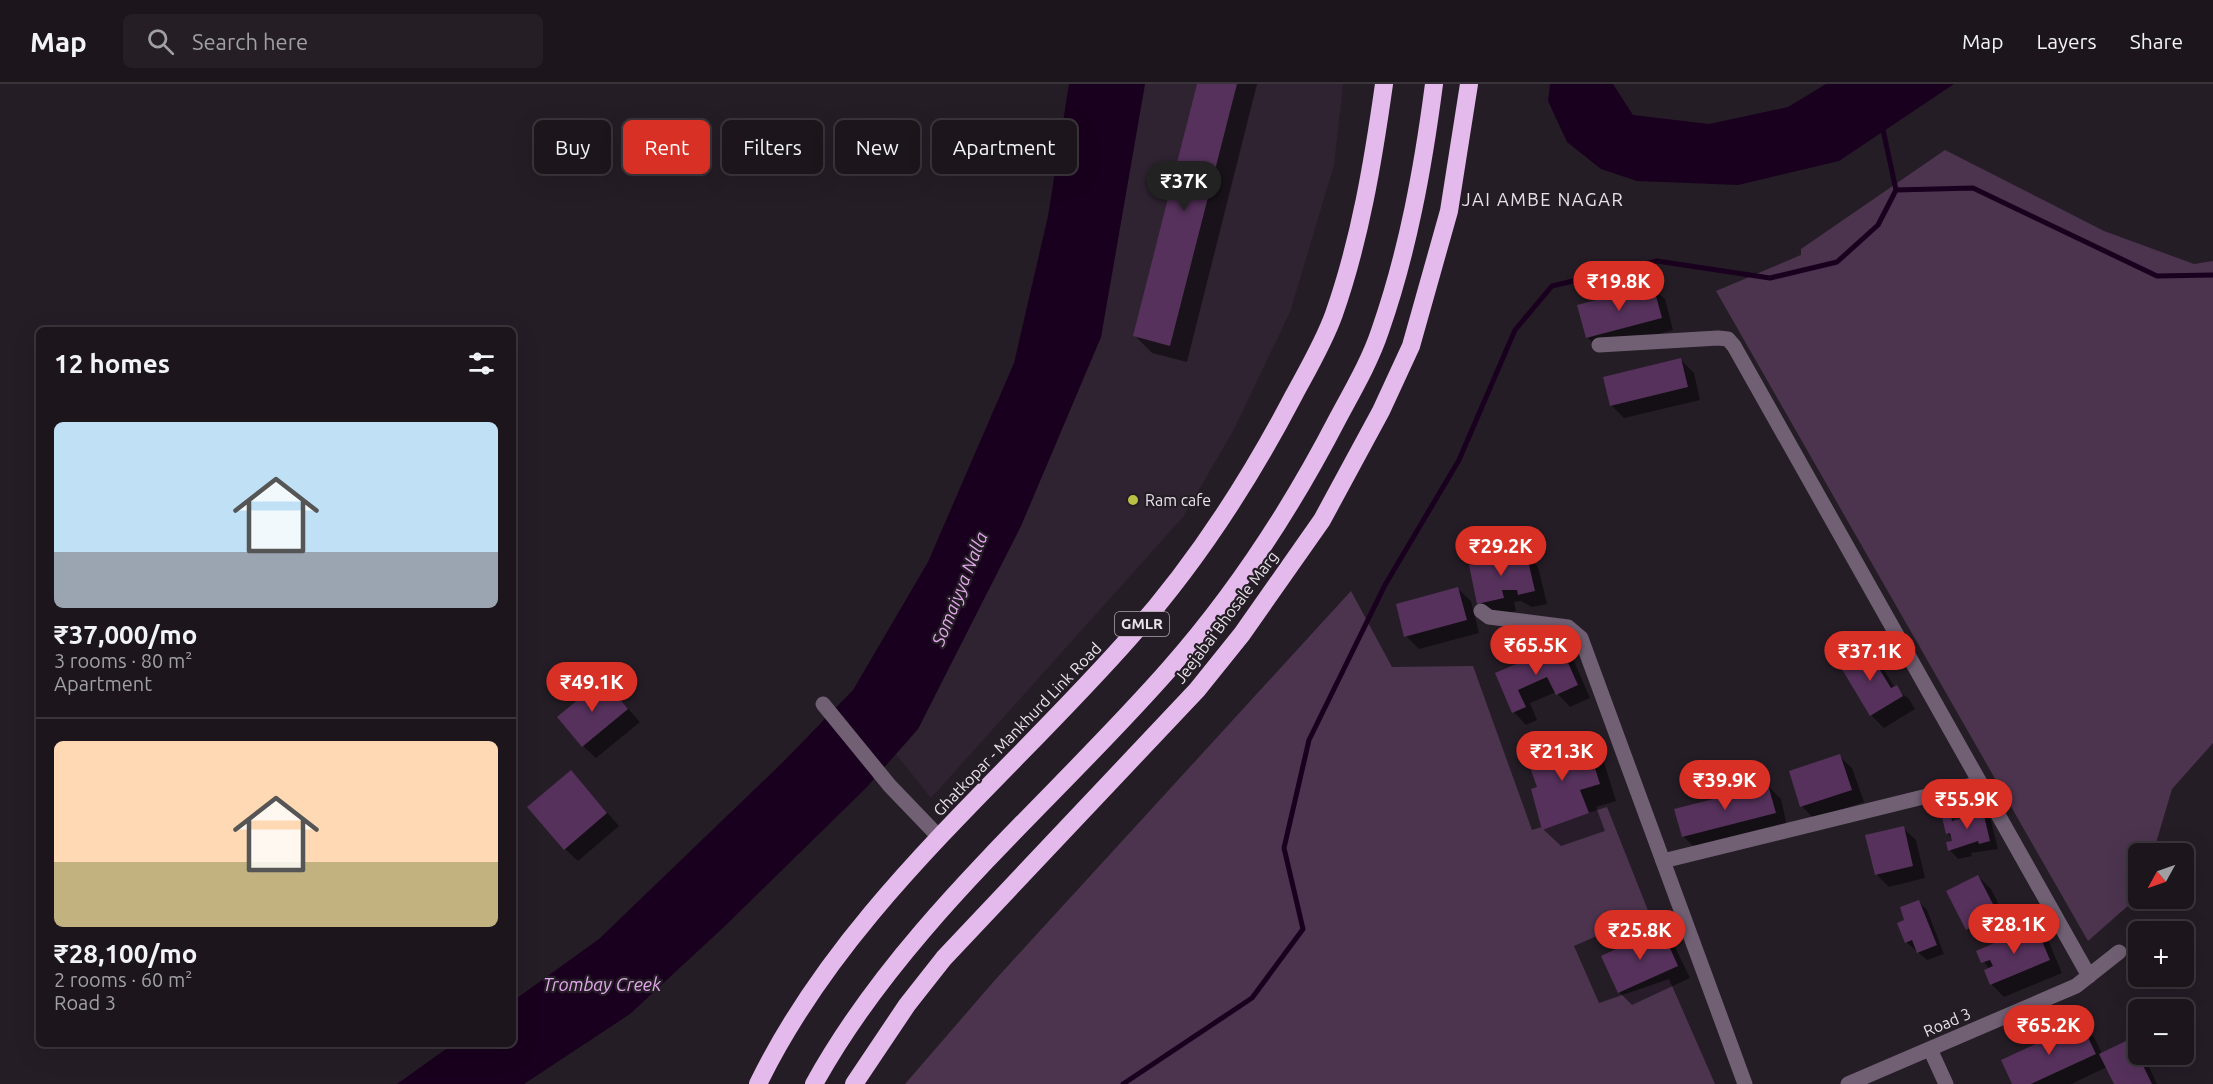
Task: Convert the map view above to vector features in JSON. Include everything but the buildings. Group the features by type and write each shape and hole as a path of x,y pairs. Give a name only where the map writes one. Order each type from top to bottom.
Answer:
{"highway":[{"name":"Ghatkopar - Mankhurd Link Road","path":"758,1084 771,1057 839,955 880,903 1132,635 1176,581 1251,474 1333,316 1367,193 1384,84"},
{"path":"814,1084 879,984 918,935 1170,668 1215,612 1292,501 1322,449 1379,334 1416,204 1434,84"},
{"name":"Jeejabai Bhosale Marg","path":"854,1084 907,1005 944,958 1203,682 1242,634 1322,520 1376,420 1411,346 1449,211 1469,84"}],"street":[{"path":"1599,345 1718,338 1728,339 1734,346 2089,976"},
{"path":"1481,610 1489,617 1568,627 1581,638 1745,1084"},
{"path":"826,707 890,786 940,838"},
{"path":"1663,861 1980,783"},
{"name":"Road 3","path":"1848,1084 2076,986 2119,952"},
{"path":"1930,1049 1946,1084"}],"shaded area":[{"path":"1145,84 1343,84 1334,165 1290,312 1233,431 1183,517 931,798 896,754 918,729 1021,526 1101,337"},
{"path":"1945,150 2104,231 2194,264 2213,261 2213,743 2172,789 2156,843 2128,843 2128,906 2088,941 1716,291 1801,255 1801,249"},
{"path":"1351,591 1392,667 1473,666 1532,830 1607,807 1649,913 1574,946 1599,1003 1669,979 1715,1084 905,1084 995,980"}],"water":[{"name":"Trombay Creek","path":"1069,84 1145,84 1101,337 1021,526 918,729 866,788 725,926 630,1014 524,1084 397,1084 449,1047 516,1047 516,999 599,939 782,763 853,690 928,562 1014,363 1048,216 1055,174 1077,174 1077,120 1063,120"},
{"path":"1550,84 1613,84 1633,115 1709,124 1788,107 1826,84 1954,84 1839,161 1738,185 1637,181 1601,169 1567,142 1548,101"}],"waterway":[{"path":"1123,1084 1252,998 1303,929 1284,848 1309,740 1385,585 1459,460 1515,330 1552,286 1657,261 1770,278 1837,262 1878,225 1896,190 1882,125"},
{"path":"1896,190 1973,188 2157,276 2213,275"}],"place":[{"name":"Ram cafe","path":"1133,500"}],"district":[{"name":"JAI AMBE NAGAR","path":"1543,200"}],"water label":[{"name":"Somaiyya Nalla","path":"960,589"}]}
